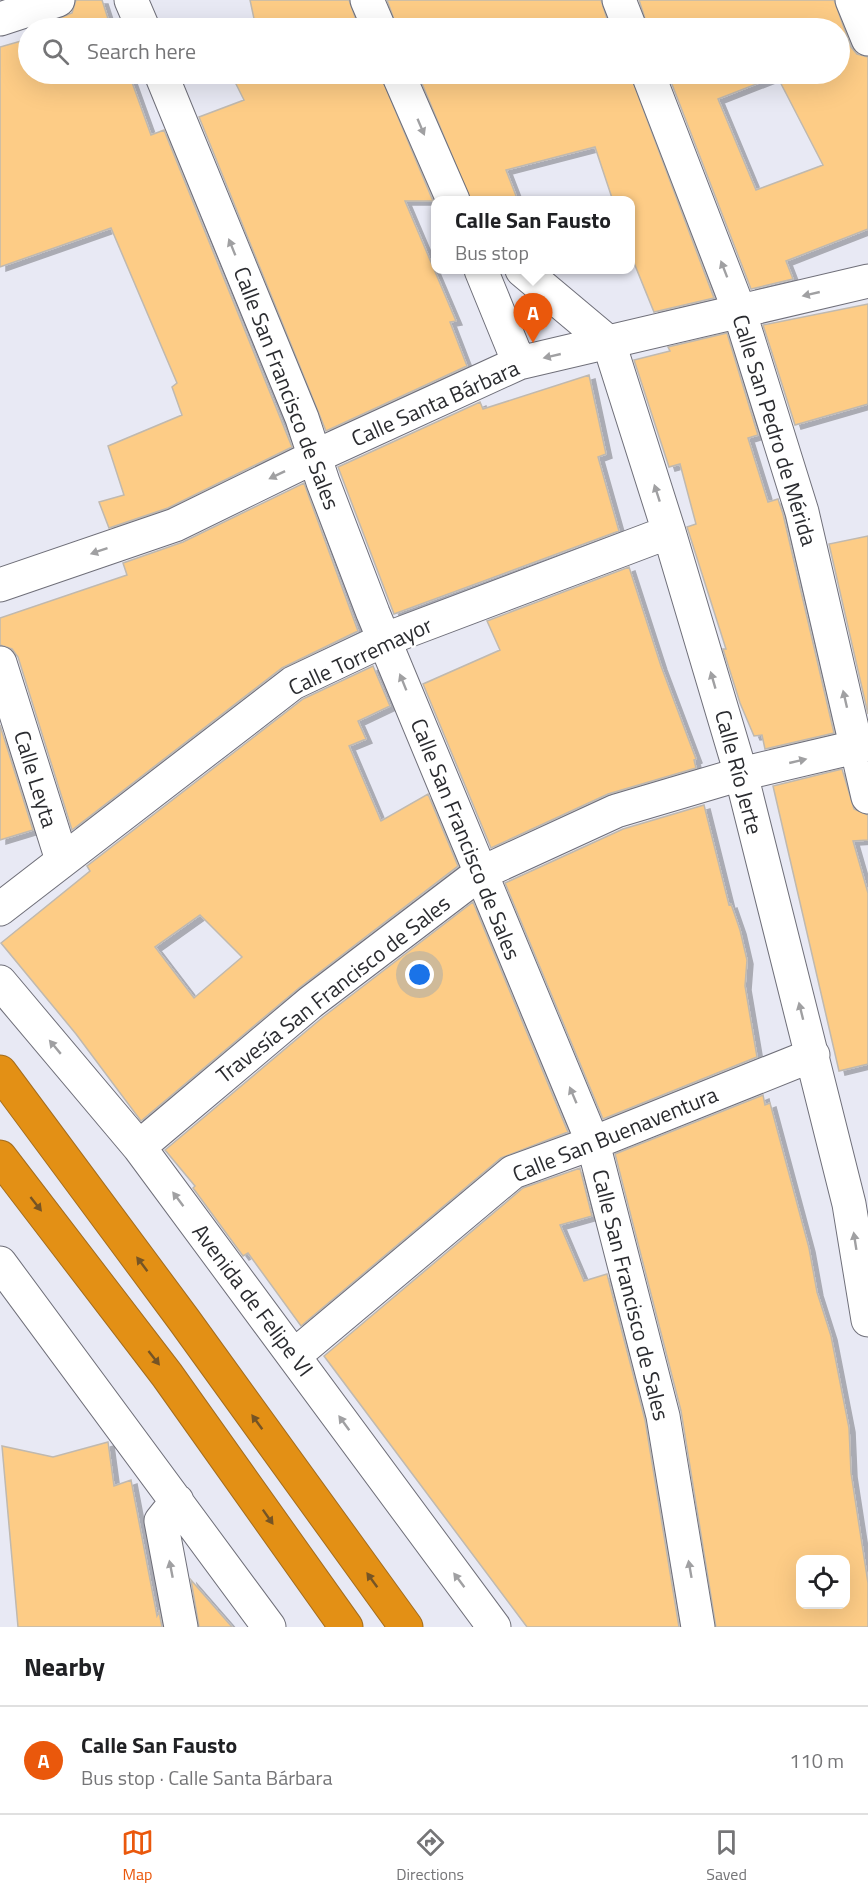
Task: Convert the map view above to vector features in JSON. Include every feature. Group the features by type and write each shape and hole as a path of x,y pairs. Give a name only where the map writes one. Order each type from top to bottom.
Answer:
{"highway":[{"path":"0,1072 184,1320 406,1627"},
{"path":"0,1157 167,1375 346,1627"}],"street":[{"path":"0,19 58,0"},
{"path":"131,0 139,18"},
{"path":"367,0 375,18"},
{"path":"619,0 626,18"},
{"path":"852,0 868,39"},
{"name":"Calle San Francisco de Sales","path":"165,84 316,456 323,482 373,613 386,639 479,874 593,1143 663,1416 698,1627"},
{"path":"402,84 451,196"},
{"name":"Calle San Pedro de Mérida","path":"652,84 739,310 802,512 862,746 868,797"},
{"path":"483,274 519,363"},
{"path":"527,274 609,343"},
{"name":"Calle Santa Bárbara","path":"0,585 175,525 316,456 519,363 868,281"},
{"name":"Calle Río Jerte","path":"609,343 669,532 741,774 813,1055 859,1202 868,1320"},
{"name":"Calle Torremayor","path":"0,909 293,683 386,639 669,532"},
{"name":"Calle Leyta","path":"0,663 62,860"},
{"name":"Travesía San Francisco de Sales","path":"139,1147 311,1002 479,874 616,811 741,774 862,746"},
{"name":"Avenida de Felipe VI","path":"0,982 139,1147 494,1627"},
{"name":"Calle San Buenaventura","path":"295,1355 513,1172 593,1143 813,1055"},
{"path":"1,1268 269,1627"},
{"path":"177,1501 160,1521 181,1627"}],"building":[{"path":"76,0 102,0 108,18 60,18 72,13"},
{"path":"250,0 349,0 355,18 254,18"},
{"path":"387,0 601,0 607,18 393,18"},
{"path":"639,0 834,0 841,18 645,18"},
{"path":"18,42 18,84 133,84 151,135 164,130 292,447 168,508 109,528 99,502 124,495 108,446 182,415 172,387 177,383 111,228 0,267 0,47"},
{"path":"850,44 857,54 868,57 868,229 786,261 793,279 751,289 672,84 756,84 718,99 756,190 823,165 781,84 850,84"},
{"path":"236,84 384,84 431,196 431,201 405,201 431,262 431,274 436,274 456,321 450,322 467,366 326,431 199,117 244,100"},
{"path":"422,84 634,84 714,298 654,312 635,265 635,196 611,196 595,147 506,170 516,196 469,196"},
{"path":"868,304 868,404 795,425 763,325"},
{"path":"727,333 758,435 748,438 768,502 778,499 783,514 834,733 765,749 762,735 754,736 740,703 723,649 726,649 687,527 696,524 680,464 669,467 634,360 670,351 668,347"},
{"path":"589,375 606,454 598,457 619,531 394,614 338,467 480,402 483,409"},
{"path":"304,483 358,631 282,668 72,830 18,657 12,649 0,645 0,618 127,575 123,563 183,542"},
{"path":"868,536 868,714 829,544"},
{"path":"629,567 661,666 696,759 694,760 696,768 608,794 491,848 423,684 500,650 487,621"},
{"path":"373,666 390,706 358,721 366,739 349,746 381,821 428,794 458,866 299,988 141,1121 76,1034 1,943 90,871 87,866 303,699","holes":["200,915 242,957 194,998 155,947"]},
{"path":"0,725 33,830 0,840"},
{"path":"842,769 854,809 868,815 868,840 853,841 868,893 868,1064 839,1071 773,786"},
{"path":"704,805 729,905 731,904 740,930 747,960 745,986 757,1057 603,1119 505,883 623,829"},
{"path":"473,902 568,1132 501,1158 301,1326 248,1253 243,1256 193,1188 195,1186 165,1150 323,1017"},
{"path":"763,1095 765,1105 770,1103 809,1248 817,1292 831,1336 849,1428 851,1473 868,1583 868,1627 716,1627 681,1411 615,1154"},
{"path":"580,1168 592,1216 560,1225 584,1281 607,1274 645,1420 679,1627 527,1627 324,1356 523,1188"},
{"path":"108,1442 114,1486 131,1480 157,1616 159,1612 162,1627 18,1627 2,1446 53,1457"},
{"path":"191,1580 232,1627 199,1627"}],"place":[{"name":"Calle San Fausto","path":"533,343"}]}
